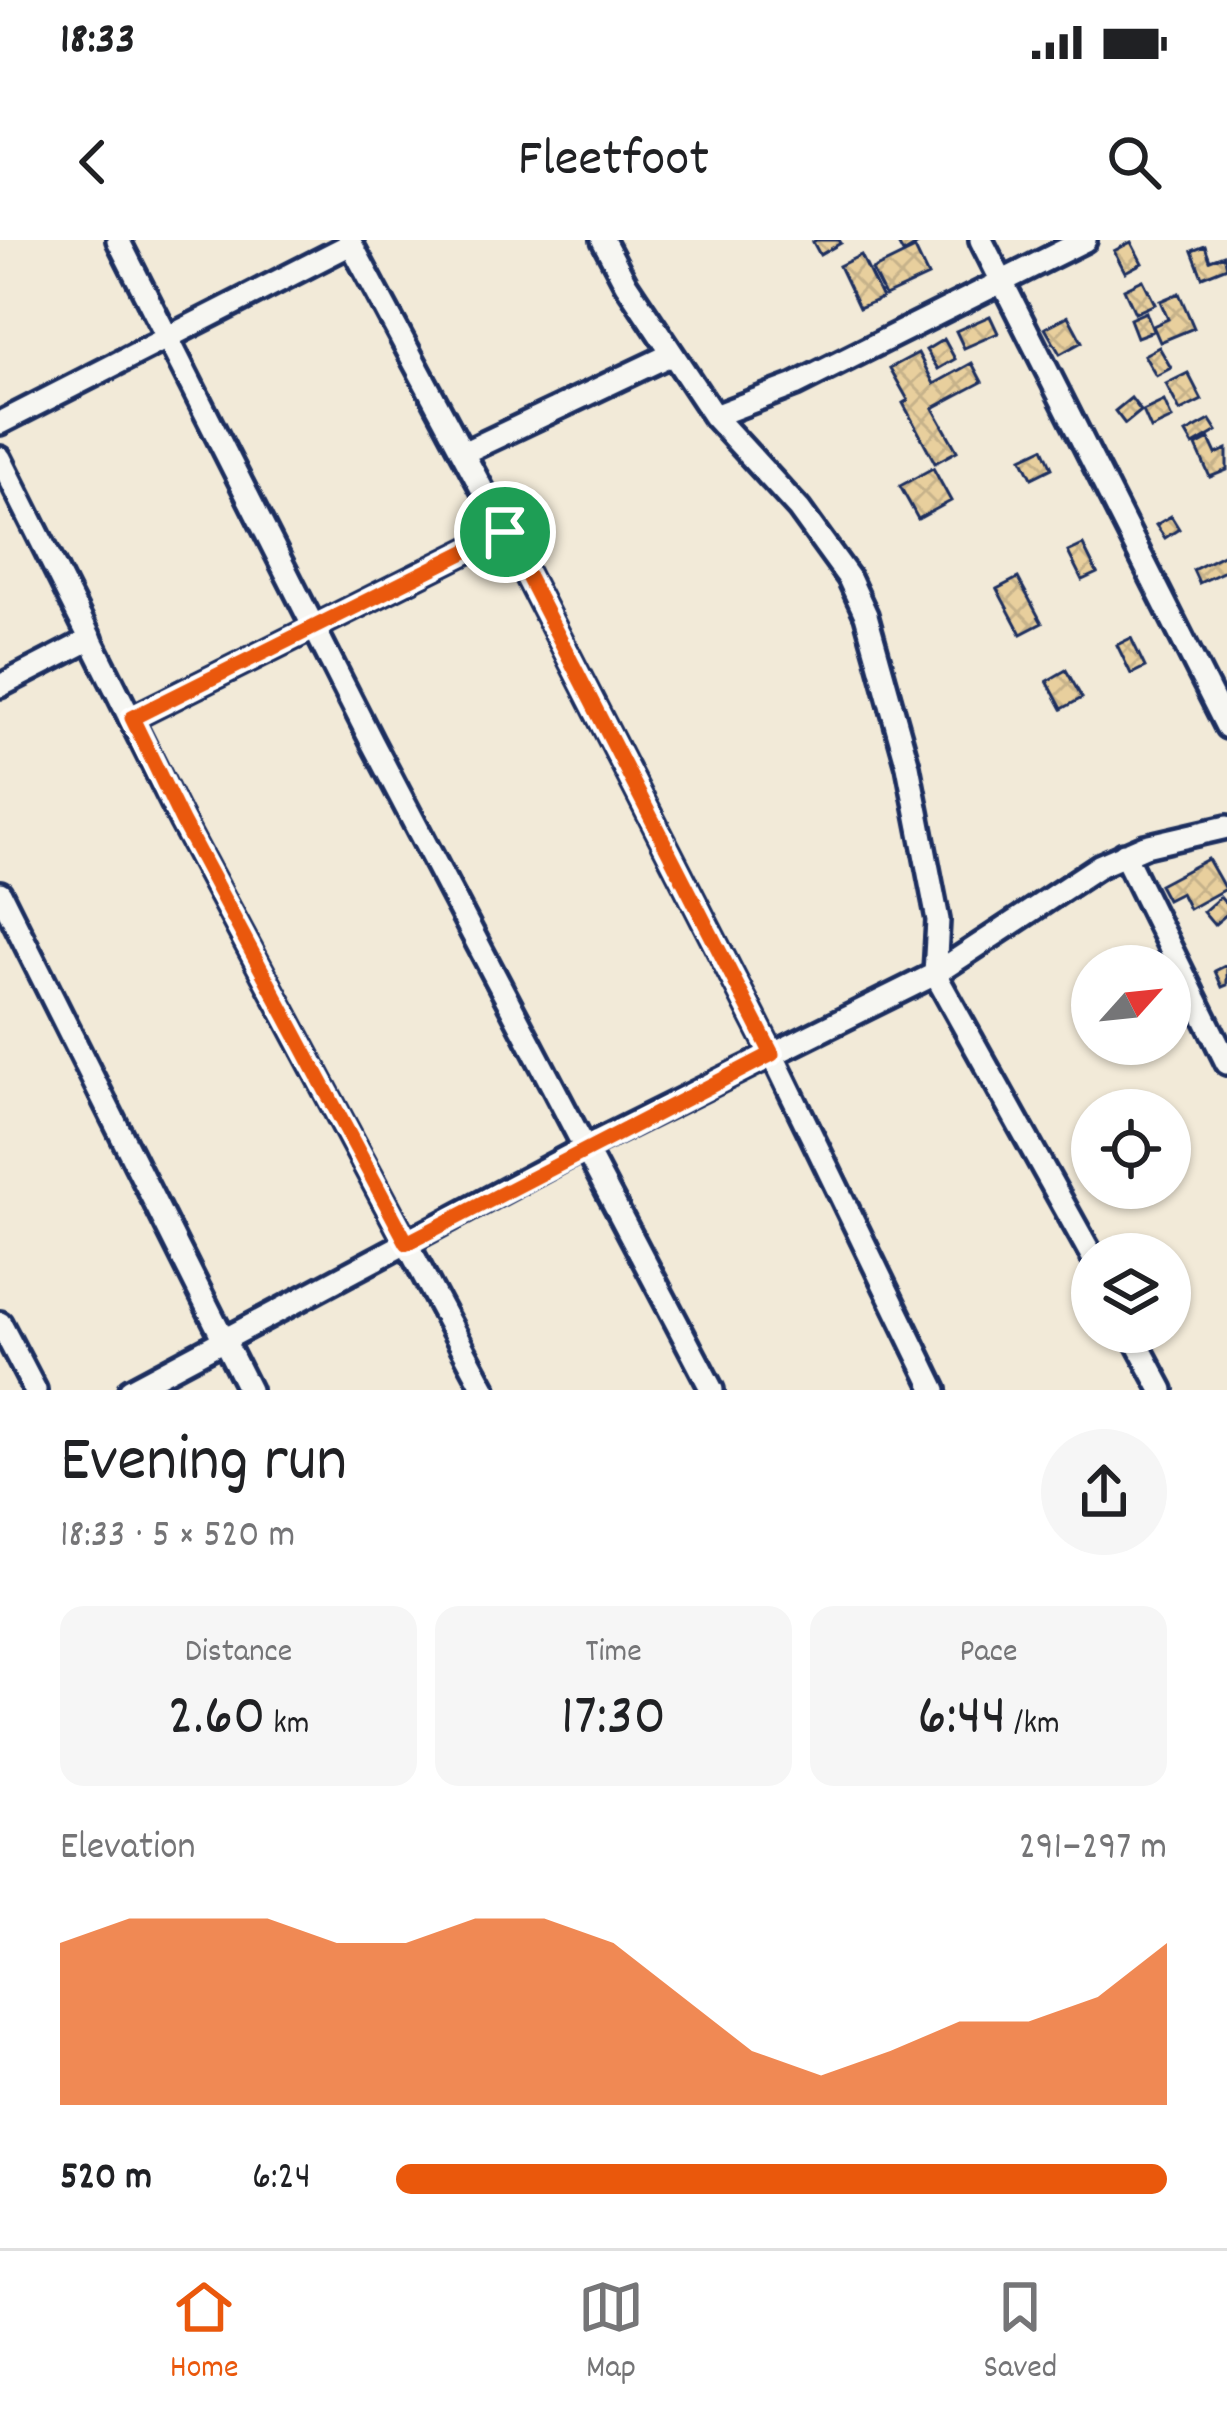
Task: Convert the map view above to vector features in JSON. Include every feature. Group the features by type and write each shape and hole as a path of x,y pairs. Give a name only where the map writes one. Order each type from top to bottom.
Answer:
{"street":[{"path":"118,240 372,742 712,1390"},
{"path":"603,240 714,416 823,539 849,578 866,615 908,766 938,920 935,974 1079,1233"},
{"path":"980,240 1227,727"},
{"path":"714,416 796,385 1085,240"},
{"path":"0,423 350,242 505,532 772,1054 935,1390"},
{"path":"463,453 672,354"},
{"path":"0,458 182,821 485,1390"},
{"path":"132,718 505,532"},
{"path":"0,686 91,639"},
{"path":"130,1390 586,1148 935,974 1099,866 1124,854 1227,827"},
{"path":"1124,854 1227,1063"},
{"path":"0,893 249,1390"},
{"path":"0,1323 35,1390"},
{"path":"1143,1353 1162,1390"}],"building":[{"path":"816,240 839,240 841,243 820,255"},
{"path":"896,240 925,240 903,253"},
{"path":"1131,242 1142,263 1125,272 1114,251"},
{"path":"1205,246 1210,260 1224,255 1227,267 1202,277 1192,251"},
{"path":"915,249 928,276 885,296 872,270"},
{"path":"861,255 882,298 859,308 839,266"},
{"path":"1143,280 1155,304 1135,313 1124,289"},
{"path":"1179,293 1194,328 1160,342 1153,326 1168,319 1160,301"},
{"path":"1146,312 1153,331 1137,337 1130,319"},
{"path":"990,316 998,333 964,348 956,331"},
{"path":"1068,316 1082,342 1060,354 1045,328"},
{"path":"944,339 955,359 938,369 926,350"},
{"path":"1159,347 1171,368 1156,376 1144,355"},
{"path":"918,353 934,384 972,363 982,382 933,408 957,451 935,463 890,368"},
{"path":"1188,373 1202,400 1180,411 1166,384"},
{"path":"1131,398 1141,411 1125,424 1115,411"},
{"path":"1164,401 1172,419 1151,429 1143,411"},
{"path":"1210,420 1217,431 1193,445 1186,433"},
{"path":"1209,439 1216,454 1227,449 1227,470 1210,477 1196,446"},
{"path":"1043,448 1052,468 1032,478 1022,458"},
{"path":"933,468 951,501 918,519 900,486"},
{"path":"1171,516 1179,529 1165,538 1156,525"},
{"path":"1083,545 1097,573 1082,580 1068,552"},
{"path":"1227,553 1227,570 1199,583 1193,570"},
{"path":"1018,578 1042,623 1021,634 997,589"},
{"path":"1131,638 1145,667 1131,674 1117,645"},
{"path":"1066,670 1082,698 1062,709 1047,681"},
{"path":"1208,859 1225,889 1189,909 1181,893 1167,900 1159,885"},
{"path":"1220,897 1227,914 1214,925 1203,912"},
{"path":"1227,965 1227,985 1222,987 1215,971"}],"route":[{"path":"505,532 772,1054 407,1243 132,718 505,532"}]}
